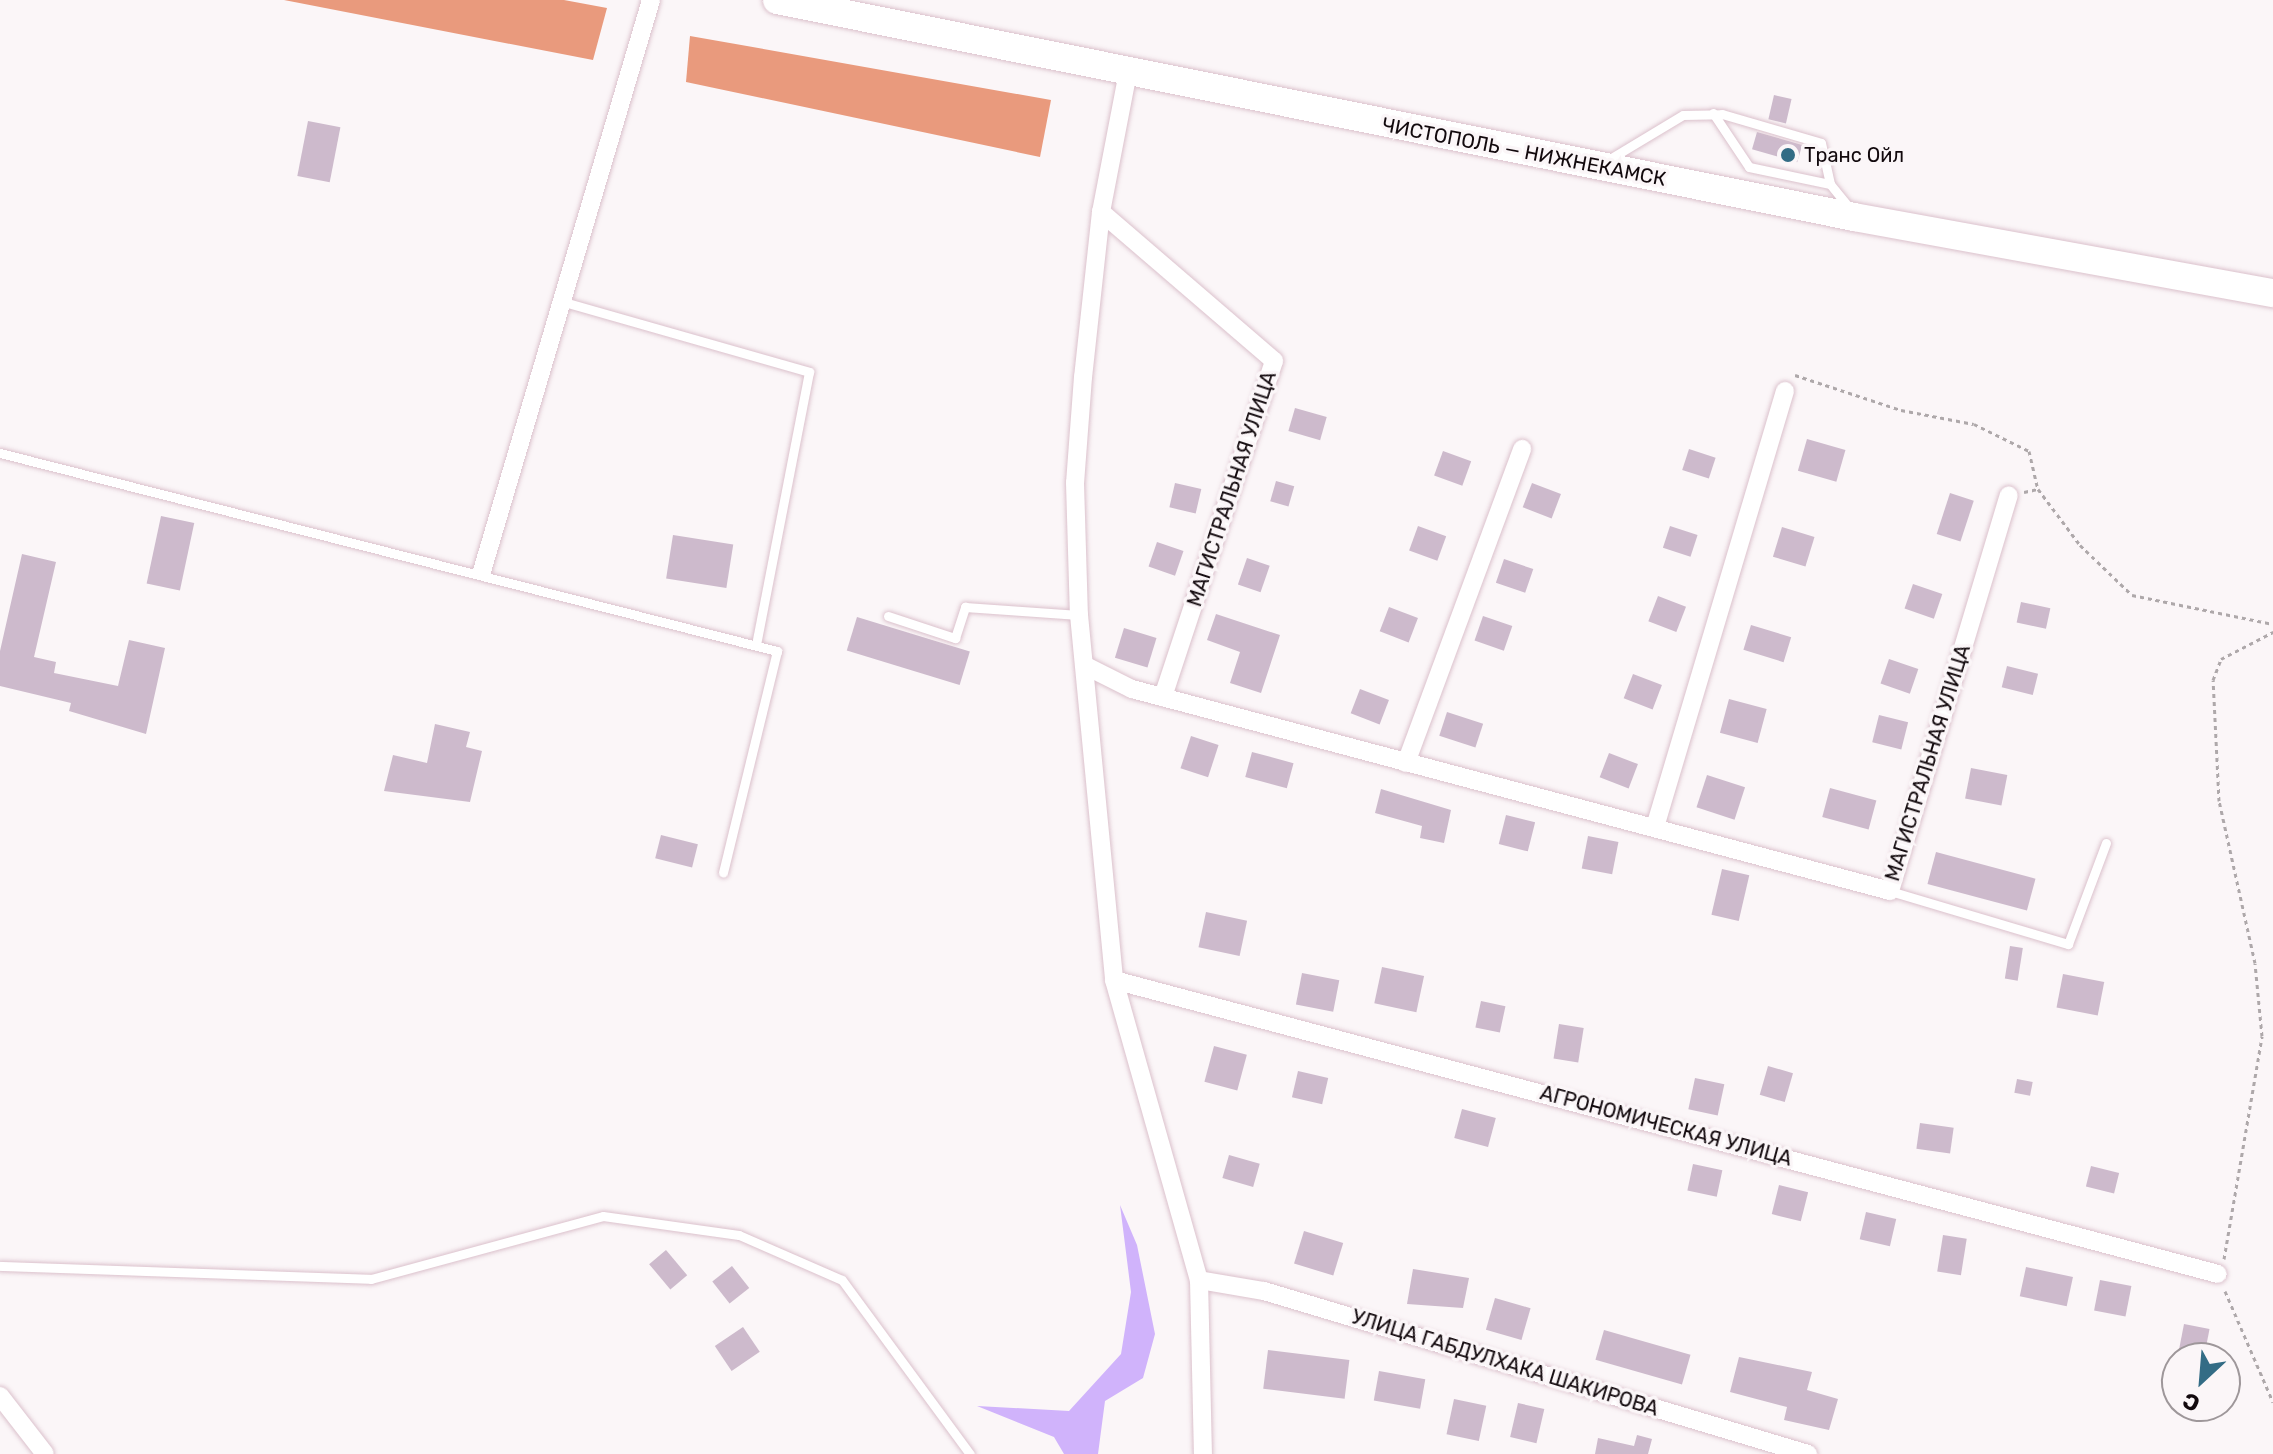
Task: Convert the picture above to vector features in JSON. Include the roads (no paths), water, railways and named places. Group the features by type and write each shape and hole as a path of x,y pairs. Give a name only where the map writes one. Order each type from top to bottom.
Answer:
{"main road":[{"name":"ЧИСТОПОЛЬ — НИЖНЕКАМСК","path":"777,0 1854,217 2273,293"}],"street":[{"path":"482,571 651,0"},
{"path":"1128,72 1101,212 1075,483 1079,615 1114,980 1199,1280 1203,1454"},
{"name":"МАГИСТРАЛЬНАЯ УЛИЦА","path":"1101,212 1274,361 1163,697"},
{"path":"1655,827 1785,391"},
{"path":"1406,763 1522,449"},
{"name":"МАГИСТРАЛЬНАЯ УЛИЦА","path":"1084,665 1163,697 1890,891 2009,495"},
{"name":"АГРОНОМИЧЕСКАЯ УЛИЦА","path":"1114,980 2218,1274"},
{"name":"УЛИЦА ГАБДУЛХАКА ШАКИРОВА","path":"1199,1280 1264,1291 1808,1454"},
{"path":"0,1396 45,1454"}],"lane":[{"path":"1713,113 1749,167 1830,184"},
{"path":"1594,166 1652,140 1683,115 1713,113 1812,137 1826,152 1830,184 1854,217"},
{"path":"564,302 809,372 756,645"},
{"path":"0,453 482,571 777,651 723,872"},
{"path":"888,616 955,638 965,607 1079,615"},
{"path":"1890,891 2068,944 2106,843"},
{"path":"0,1266 371,1279 603,1216 739,1235 842,1280 970,1454"}],"place":[{"name":"Транс Ойл","path":"1788,155"}]}
